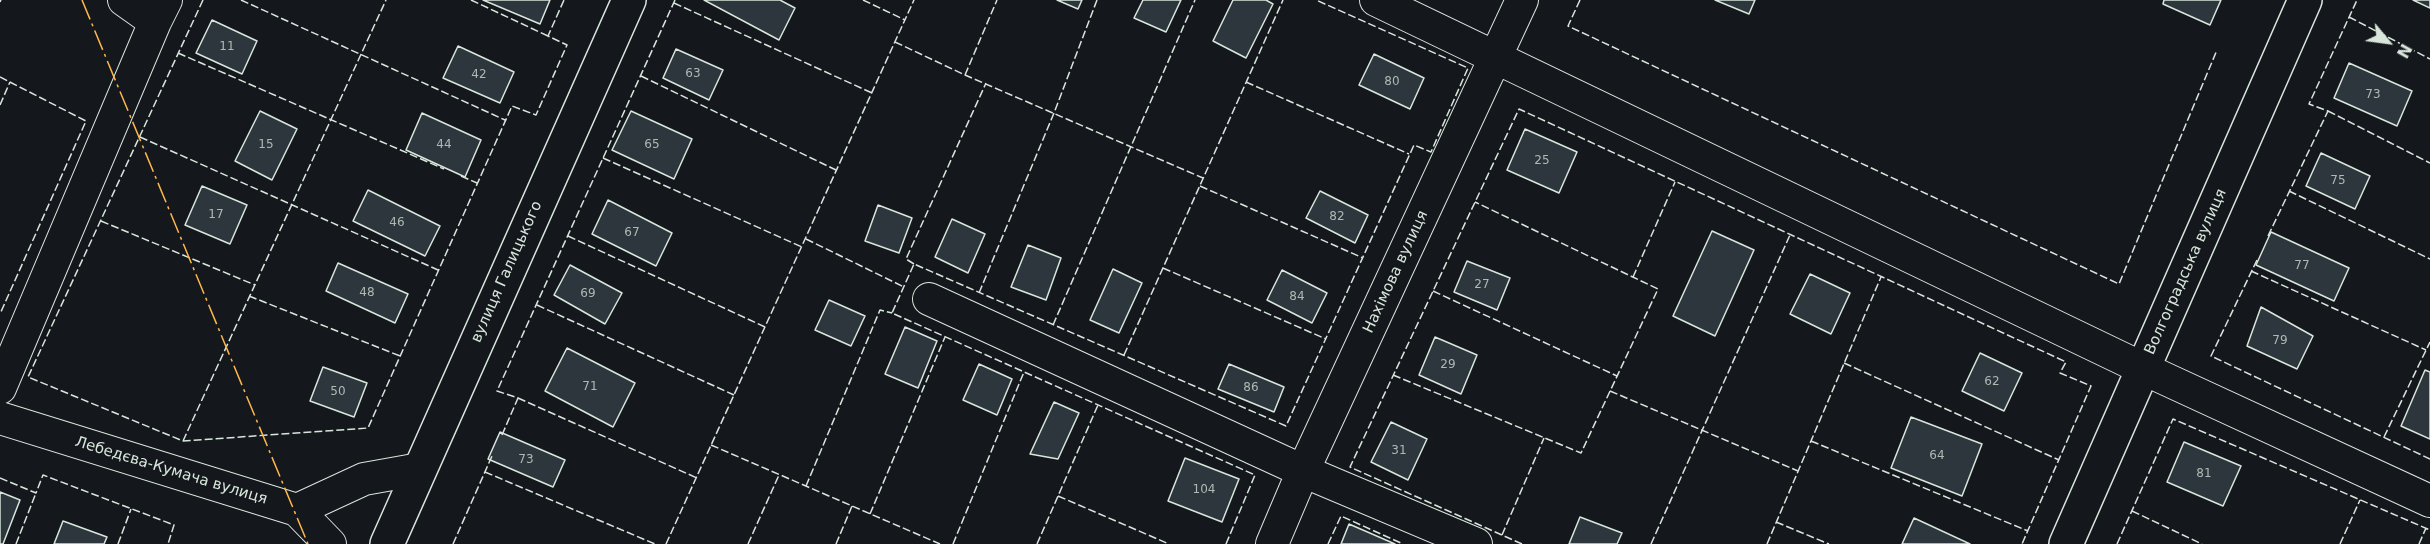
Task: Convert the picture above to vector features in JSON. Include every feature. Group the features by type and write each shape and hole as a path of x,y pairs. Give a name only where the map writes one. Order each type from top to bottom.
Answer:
{"street":[{"path":"0,388 161,11 124,0"},
{"name":"вулиця Галицького","path":"387,544 628,0"},
{"path":"1376,0 2144,369 2430,501"},
{"name":"Нахімова вулиця","path":"1272,544 1303,471 1522,0"},
{"name":"Волгоградська вулиця","path":"2066,544 2305,0"},
{"path":"929,299 1303,471 1476,544"},
{"name":"Лебедєва-Кумача вулиця","path":"0,418 297,510 330,544"},
{"path":"297,510 364,479 420,469"}],"building":[{"path":"483,0 550,0 540,24"},
{"path":"704,0 780,0 795,8 779,40"},
{"path":"1057,0 1082,0 1078,9"},
{"path":"1143,0 1181,0 1166,32 1134,18"},
{"path":"1233,0 1266,0 1273,4 1246,58 1213,41"},
{"path":"1715,0 1755,0 1749,14"},
{"path":"2164,0 2221,0 2210,25 2163,4"},
{"path":"2413,0 2430,0 2430,8"},
{"path":"212,20 257,41 242,74 196,53"},
{"path":"458,46 514,72 500,103 443,78"},
{"path":"676,49 723,70 709,100 663,78"},
{"path":"1374,54 1424,78 1410,109 1359,85"},
{"path":"2349,63 2412,91 2397,126 2334,98"},
{"path":"260,111 297,129 272,180 235,161"},
{"path":"631,111 692,139 674,179 612,150"},
{"path":"422,113 481,140 465,177 406,150"},
{"path":"1525,129 1577,152 1559,193 1507,170"},
{"path":"2321,153 2370,176 2355,209 2306,186"},
{"path":"202,186 247,205 230,244 185,225"},
{"path":"368,190 440,226 425,256 353,221"},
{"path":"1320,191 1368,215 1355,243 1306,218"},
{"path":"608,200 672,233 656,266 592,234"},
{"path":"878,205 912,218 899,253 865,241"},
{"path":"952,219 985,234 968,273 935,257"},
{"path":"1712,231 1754,250 1715,336 1673,316"},
{"path":"2271,232 2349,268 2334,301 2256,265"},
{"path":"1028,245 1061,258 1046,300 1011,287"},
{"path":"1467,261 1510,278 1497,310 1454,292"},
{"path":"338,263 408,294 395,323 326,291"},
{"path":"570,265 622,293 605,324 554,295"},
{"path":"1113,269 1142,283 1119,333 1090,320"},
{"path":"1282,270 1327,293 1312,323 1267,300"},
{"path":"1810,274 1850,293 1831,334 1790,314"},
{"path":"829,300 865,316 851,346 815,330"},
{"path":"2261,307 2313,336 2297,369 2247,346"},
{"path":"905,327 937,341 918,388 885,374"},
{"path":"1435,337 1477,355 1461,394 1419,375"},
{"path":"567,348 635,383 613,427 545,391"},
{"path":"1980,353 2022,373 2004,411 1962,391"},
{"path":"979,364 1012,379 997,415 963,400"},
{"path":"1229,364 1284,387 1274,412 1218,389"},
{"path":"323,367 367,383 354,417 310,401"},
{"path":"2425,370 2430,372 2430,439 2401,426"},
{"path":"1054,402 1079,413 1058,459 1030,454"},
{"path":"1911,417 1982,444 1962,496 1891,468"},
{"path":"1391,422 1427,439 1408,480 1371,462"},
{"path":"500,432 565,460 553,487 488,459"},
{"path":"2184,442 2241,466 2223,506 2167,482"},
{"path":"1185,458 1239,479 1222,522 1168,501"},
{"path":"0,492 20,500 3,544 0,544"},
{"path":"1580,517 1622,533 1617,544 1569,544"},
{"path":"1914,518 1970,544 1902,544"},
{"path":"63,521 107,537 104,544 54,544"},
{"path":"1349,524 1395,544 1341,544"}],"fence":[{"path":"203,0 28,377 183,441 368,428 512,106 536,115 567,45 548,36 564,0"},
{"path":"241,0 505,120"},
{"path":"183,441 386,0"},
{"path":"471,0 548,36"},
{"path":"502,435 518,398 497,391 675,0"},
{"path":"863,0 905,20"},
{"path":"666,544 914,0"},
{"path":"965,75 997,0"},
{"path":"979,293 1054,113 1097,0"},
{"path":"1053,325 1195,0"},
{"path":"1124,355 1283,0"},
{"path":"1226,544 1255,475 892,313 914,264 1286,426 1414,145 1431,152 1468,68 1316,0"},
{"path":"1580,0 1568,26 2119,284 2217,50"},
{"path":"2268,236 2328,111 2309,104 2357,0"},
{"path":"674,3 872,93"},
{"path":"2349,17 2430,59"},
{"path":"895,42 965,75 1203,178"},
{"path":"178,53 444,169"},
{"path":"641,76 836,170"},
{"path":"0,77 86,121 0,314"},
{"path":"0,105 10,82"},
{"path":"1246,82 1409,154"},
{"path":"914,264 906,259 986,83"},
{"path":"1522,544 1350,467 1519,109 2066,362 2060,373 2091,386 2022,544"},
{"path":"2328,111 2430,163"},
{"path":"140,137 438,270"},
{"path":"603,158 802,247"},
{"path":"461,176 477,183"},
{"path":"1633,277 1675,182"},
{"path":"1200,186 1363,258"},
{"path":"2289,191 2430,259"},
{"path":"1393,375 1581,453 1658,289 1475,202"},
{"path":"101,221 255,285"},
{"path":"1651,544 1790,235"},
{"path":"568,236 765,327"},
{"path":"806,239 904,287"},
{"path":"2257,260 2211,356 2430,459"},
{"path":"1163,268 1326,339"},
{"path":"2251,271 2426,350"},
{"path":"1767,544 1881,277"},
{"path":"1433,291 1617,376"},
{"path":"249,296 400,356"},
{"path":"537,305 734,395"},
{"path":"806,486 880,310 892,313"},
{"path":"870,514 945,337"},
{"path":"2384,437 2430,342"},
{"path":"1844,363 2059,460"},
{"path":"953,544 1024,372"},
{"path":"1610,391 1798,471"},
{"path":"518,398 697,478"},
{"path":"1037,544 1098,405"},
{"path":"2117,544 2173,419 2430,530"},
{"path":"1502,535 1544,438"},
{"path":"1811,441 2028,531"},
{"path":"711,445 940,544"},
{"path":"453,544 492,456"},
{"path":"485,472 655,544"},
{"path":"0,478 36,493 43,475 174,525 168,544"},
{"path":"748,544 779,475"},
{"path":"16,544 36,493"},
{"path":"1058,496 1169,544"},
{"path":"2340,544 2360,500"},
{"path":"836,544 852,506"},
{"path":"118,544 131,509"},
{"path":"2132,511 2202,544"},
{"path":"1328,544 1341,516 1403,544"},
{"path":"1776,522 1829,544"},
{"path":"2419,544 2426,528"}],"power":[{"path":"82,0 308,544"}]}
